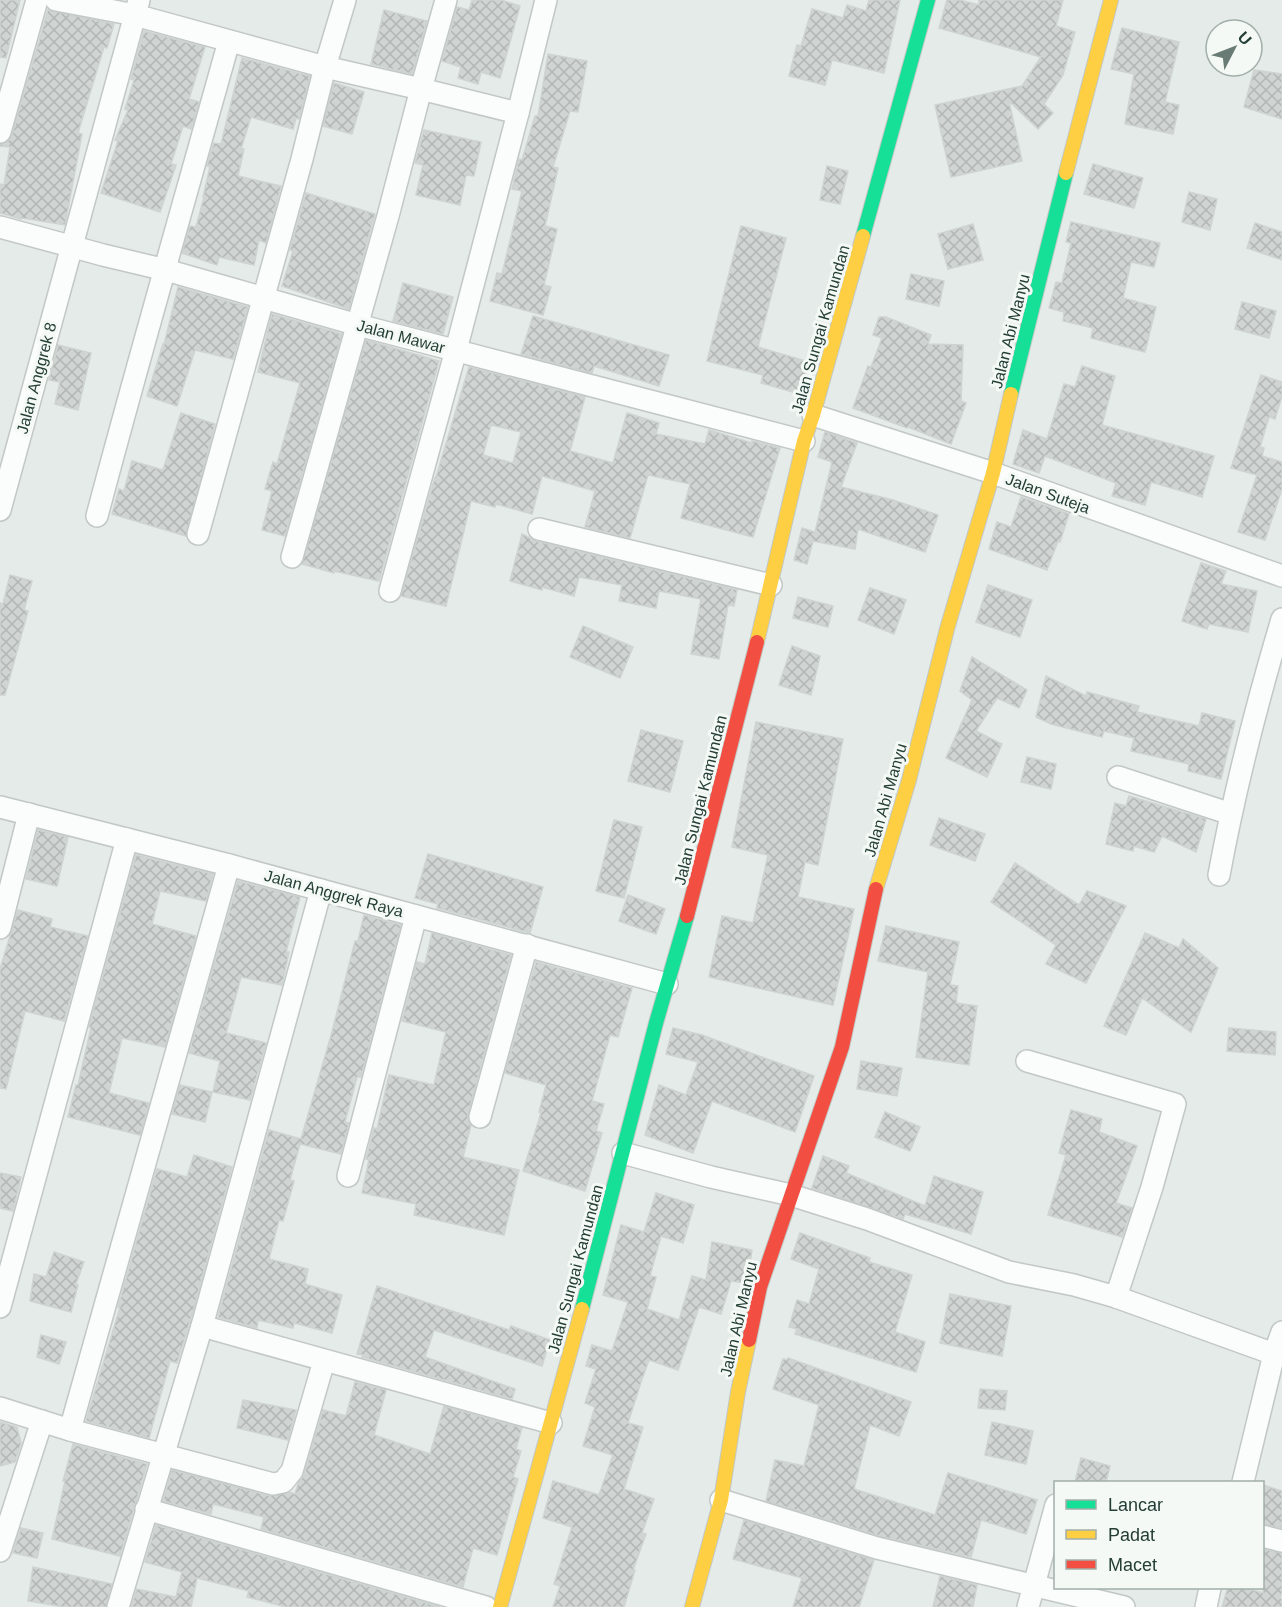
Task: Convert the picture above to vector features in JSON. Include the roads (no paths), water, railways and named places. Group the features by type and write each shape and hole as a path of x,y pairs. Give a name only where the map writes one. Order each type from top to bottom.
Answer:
{"main road":[{"name":"Jalan Sungai Kamundan","path":"500,1607 623,1153 639,1084 702,862 771,585 804,441 928,0"},
{"name":"Jalan Abi Manyu","path":"692,1607 721,1500 738,1392 760,1287 842,1047 878,881 909,780 947,628 993,473 1036,289 1111,0"}],"street":[{"path":"0,132 37,0"},
{"path":"56,0 137,7 229,41 325,67 518,113"},
{"path":"198,534 345,0"},
{"path":"292,557 446,0"},
{"path":"390,591 456,350 546,0"},
{"name":"Jalan Anggrek 8","path":"0,510 137,7"},
{"path":"97,516 229,41"},
{"name":"Jalan Mawar","path":"0,226 166,270 358,325 804,441"},
{"name":"Jalan Suteja","path":"813,415 993,473 1282,576"},
{"path":"538,529 771,585"},
{"path":"1219,875 1252,723 1282,619"},
{"path":"1118,777 1231,813"},
{"name":"Jalan Anggrek Raya","path":"0,807 229,865 668,984"},
{"path":"0,928 29,814"},
{"path":"0,1307 127,839"},
{"path":"70,1430 229,865"},
{"path":"118,1607 202,1326 321,890"},
{"path":"348,1176 416,916"},
{"path":"480,1117 527,945"},
{"path":"1027,1061 1175,1104 1152,1187 1116,1297"},
{"path":"623,1153 791,1196 867,1219 1009,1272 1074,1285 1116,1297 1274,1354"},
{"path":"202,1326 551,1423"},
{"path":"1243,1481 1274,1354 1282,1332"},
{"path":"0,1408 70,1430 273,1484 283,1482 292,1471 324,1361"},
{"path":"0,1551 42,1421"},
{"path":"721,1500 877,1548 1124,1607"},
{"path":"146,1509 486,1607"},
{"path":"1028,1607 1054,1512"},
{"path":"1264,1536 1282,1541"},
{"path":"1206,1607 1210,1589"}]}
